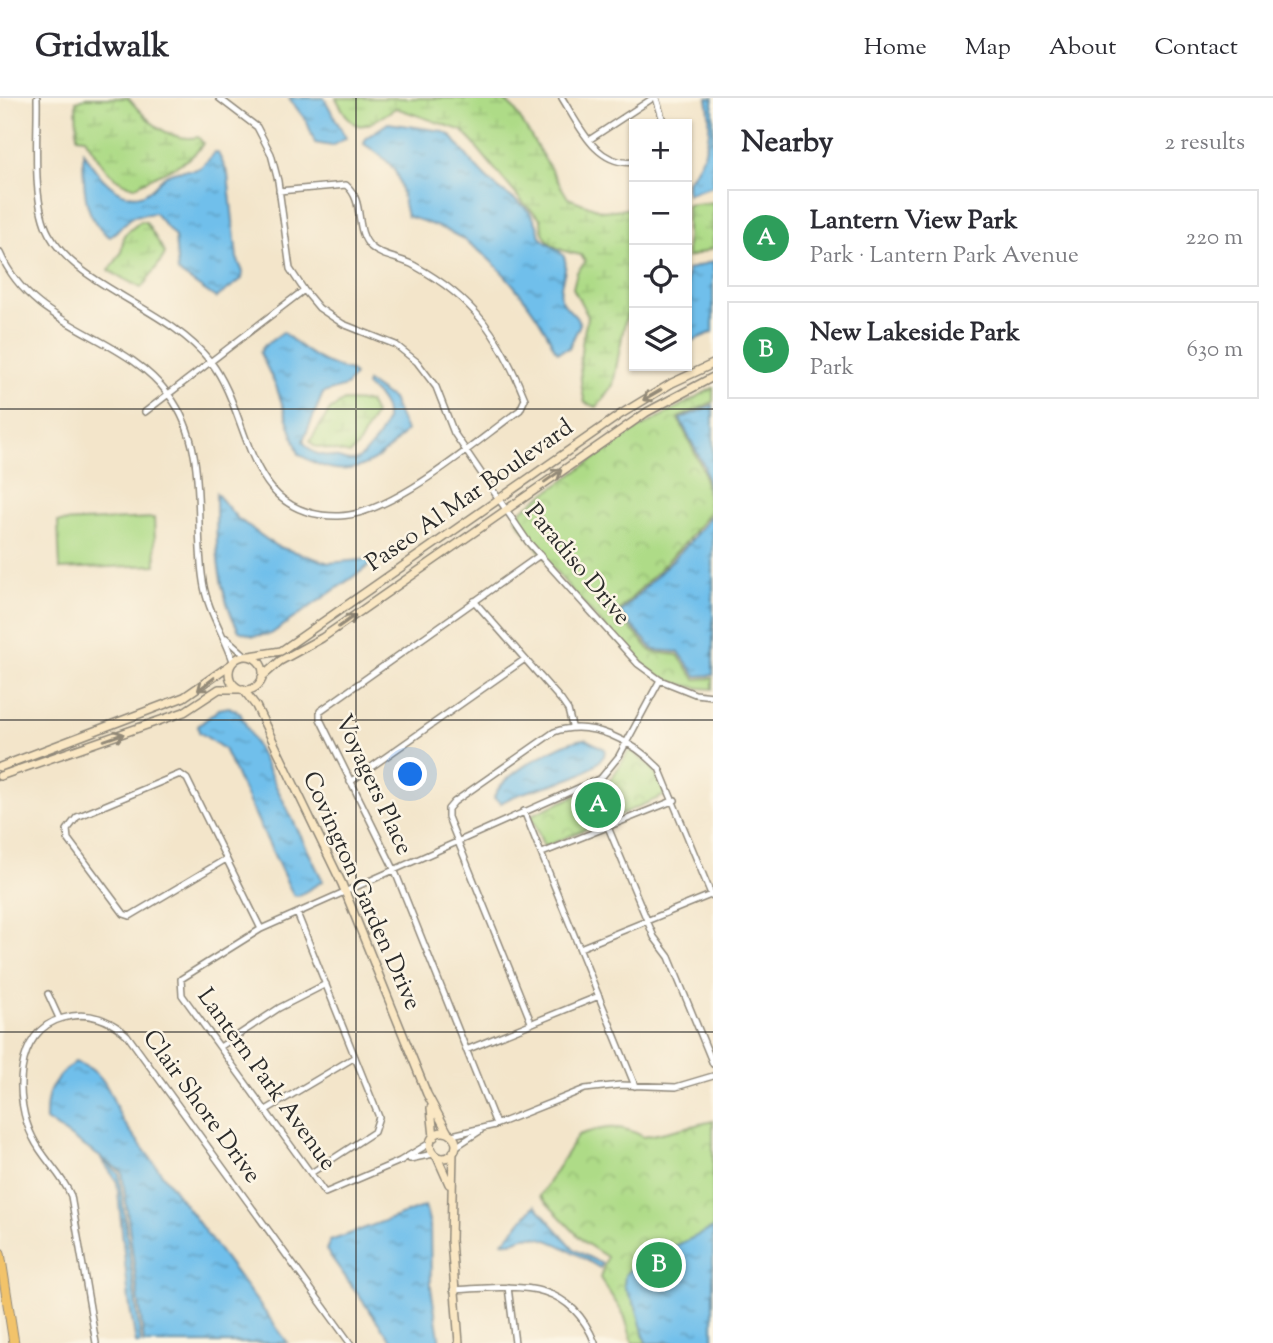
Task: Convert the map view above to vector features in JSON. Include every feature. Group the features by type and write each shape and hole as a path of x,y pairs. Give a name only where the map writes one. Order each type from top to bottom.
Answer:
{"highway":[{"path":"0,1253 14,1343"}],"main road":[{"name":"Paseo Al Mar Boulevard","path":"248,656 281,651 643,400 713,364"},
{"name":"Paseo Al Mar Boulevard","path":"260,681 272,666 322,638 647,412 713,377"},
{"path":"3,766 184,697 232,663 248,656 260,664 256,706"},
{"path":"232,663 230,679 241,689"},
{"path":"0,776 184,712 219,688 241,689 260,681"},
{"name":"Covington Garden Drive","path":"241,689 256,706 345,891 427,1094 450,1134 455,1149 452,1195 453,1290 459,1343"},
{"name":"Covington Garden Drive","path":"427,1094 435,1155 443,1166 452,1195"},
{"path":"432,1140 450,1134"},
{"path":"435,1155 455,1149"}],"street":[{"path":"37,98 42,215 60,252 81,271 169,323 211,362 228,392 249,452 259,472 275,492 301,509 337,516 365,513 389,503 520,410 525,399 492,329 467,301 412,264 374,250 363,238 357,197 346,185 279,191"},
{"name":"Paradiso Drive","path":"219,98 257,127 271,154 290,269 304,290 319,308 343,324 396,345 417,362 436,387 454,433 540,555 638,664 660,680 695,694 713,696"},
{"path":"562,98 597,150 614,161 629,162"},
{"path":"589,140 654,98 662,119"},
{"path":"0,253 20,286 39,305 127,357 148,373 169,395 183,419 195,455 202,579 211,612 222,633 232,663"},
{"path":"145,412 304,290"},
{"name":"Voyagers Place","path":"493,1125 394,869 320,719 320,711 540,555"},
{"path":"474,601 561,700 568,710 572,726"},
{"path":"222,633 248,656"},
{"path":"350,782 525,659"},
{"name":"Lantern Park Avenue","path":"400,1161 325,1193 182,995 181,979 261,929 601,778 626,743 660,680"},
{"path":"531,1023 447,813 454,802 554,732 572,726 601,731 626,743 659,768 675,800 712,894 580,948"},
{"path":"226,859 130,916 124,914 68,839 67,830 77,817 180,774 187,779 261,929"},
{"path":"542,853 675,800"},
{"path":"524,811 635,1086"},
{"path":"608,827 647,921 669,957 713,1064"},
{"path":"297,913 379,1117 377,1128 311,1173"},
{"path":"220,1047 261,1019 326,984"},
{"path":"48,994 59,1018 41,1031 27,1050 21,1072 22,1090 31,1135 61,1175 71,1196 96,1343"},
{"path":"466,1050 599,996"},
{"name":"Clair Shore Drive","path":"59,1018 90,1016 105,1020 127,1035 350,1343"},
{"path":"266,1110 355,1057"},
{"path":"450,1134 493,1125 585,1089 676,1087 713,1076"},
{"path":"455,1149 493,1125"},
{"path":"400,1161 432,1140"},
{"path":"400,1161 435,1155"},
{"path":"508,1287 515,1343"},
{"path":"453,1290 531,1287 565,1302 586,1324 595,1343"}],"green space":[{"path":"85,98 128,98 158,128 177,136 198,137 203,143 198,151 182,163 135,187 126,184 105,168 85,138 77,137 76,101"},
{"path":"336,98 502,98 515,110 568,198 602,211 629,208 629,311 613,385 597,407 585,403 581,381 581,349 588,316 573,288 577,272 585,262 581,255 558,248 547,240 541,219 524,204 463,131 396,108 361,126 349,119"},
{"path":"713,202 713,248 692,256 692,245 692,204"},
{"path":"141,221 146,222 165,253 141,288 109,271 121,253 124,235"},
{"path":"713,388 713,402 678,418 703,470 710,512 686,542 617,613 652,652 678,655 695,679 713,678 713,689 674,682 645,666 584,604 516,518 523,509 634,431"},
{"path":"344,401 369,402 375,414 358,446 350,454 314,446 310,441 330,410"},
{"path":"154,518 156,565 60,569 58,522"},
{"path":"630,749 654,770 666,795 544,847 531,815 610,781"},
{"path":"713,1121 713,1343 633,1343 624,1315 600,1278 607,1257 584,1242 540,1196 578,1135 619,1128 644,1137"}],"water":[{"path":"289,98 324,98 346,138 332,146 315,143 307,122"},
{"path":"707,98 713,98 713,186 692,192 692,175 700,163 707,142"},
{"path":"388,123 442,131 451,136 486,177 528,210 540,237 565,259 561,298 580,324 569,348 558,352 555,349 525,300 483,254 452,233 407,216 399,182 392,167 364,144 366,138"},
{"path":"83,152 109,185 128,195 137,196 150,190 168,174 197,169 215,152 218,153 228,174 237,258 243,272 242,279 216,298 178,272 175,237 155,213 133,216 110,237 94,220 89,210 84,187"},
{"path":"713,261 713,332 692,341 692,308 692,268"},
{"path":"283,332 315,356 351,371 354,376 346,386 323,393 303,441 313,452 347,461 358,459 366,452 381,433 386,417 382,402 366,386 367,382 392,399 406,431 382,455 357,468 343,469 329,468 299,454 276,386 260,353 263,347"},
{"path":"713,405 713,510 704,466 680,419"},
{"path":"216,493 237,518 276,546 329,563 380,558 271,634 253,636 239,631 225,598 218,564"},
{"path":"713,513 713,675 696,676 679,652 654,650 620,613 688,544"},
{"path":"229,707 240,713 323,881 298,896 293,895 224,749 199,732 198,726 219,709"},
{"path":"585,739 605,749 604,756 594,766 569,779 501,803 494,798 498,789 519,770 548,752"},
{"path":"75,1062 100,1077 122,1120 288,1343 144,1343 122,1172 46,1120 47,1101 52,1086"},
{"path":"100,1157 119,1174 141,1343 136,1343 129,1301 117,1182"},
{"path":"535,1205 575,1250 602,1264 600,1268 563,1247 542,1239 524,1237 503,1242"},
{"path":"425,1206 430,1225 431,1288 440,1343 393,1343 326,1250 330,1241"},
{"path":"713,1228 713,1343 646,1343 636,1307 624,1286 625,1275 633,1266"}],"place":[{"name":"Lantern View Park","path":"598,805"},
{"name":"New Lakeside Park","path":"659,1265"}]}
